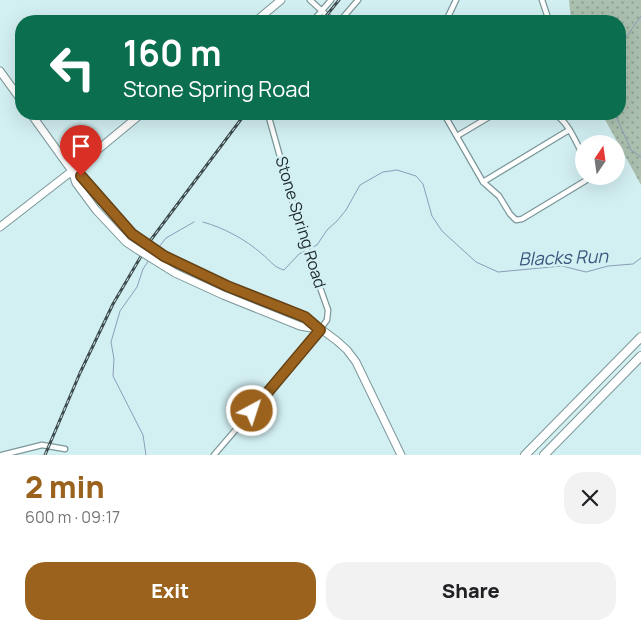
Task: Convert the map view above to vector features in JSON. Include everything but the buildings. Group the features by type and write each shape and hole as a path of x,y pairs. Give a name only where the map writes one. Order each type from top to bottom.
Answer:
{"highway":[{"path":"525,455 641,338"},
{"path":"544,455 641,356"}],"main road":[{"path":"263,15 282,0"},
{"path":"0,71 15,92"},
{"path":"35,120 72,171 76,183 96,210 126,242 175,273 223,295 300,326 320,330"},
{"path":"0,228 134,120"},
{"path":"72,171 84,178 120,222 132,234 144,242 179,264 227,286 305,317 347,350 356,362 402,455"}],"street":[{"path":"310,0 325,15"},
{"path":"318,15 330,0"},
{"path":"345,15 358,0"},
{"path":"449,15 456,0"},
{"path":"542,0 547,15"},
{"name":"Stone Spring Road","path":"270,120 304,242 328,310 327,320 320,330"},
{"path":"448,120 483,182 498,196 516,220 522,219 578,185"},
{"path":"457,136 484,120"},
{"path":"562,120 575,141"},
{"path":"483,182 569,130"},
{"path":"214,455 320,330"},
{"path":"2,455 42,444 65,449"}],"green space":[{"path":"569,0 641,0 641,185 625,156 625,135 614,135 605,120 626,120 626,15 570,15"}],"waterway":[{"name":"Blacks Run","path":"626,37 641,16"},
{"name":"Blacks Run","path":"618,120 631,150 641,157"},
{"name":"Blacks Run","path":"203,222 219,227 241,239 274,265 284,270 299,254 317,245 327,230 346,210 360,185 383,172 397,170 416,176 423,184 432,216 442,231 476,262 498,272 562,266 586,272 608,266 633,264 641,258"},
{"name":"Blacks Run","path":"159,247 166,238 194,222"},
{"name":"Blacks Run","path":"146,455 143,435 113,376 114,359 111,342 120,311 137,287 143,269 149,260"}],"railway":[{"path":"327,15 339,0"},
{"path":"45,455 80,373 113,304 150,241 241,120"}],"route":[{"path":"81,176 132,234 164,256 227,286 305,317 320,330 252,411"}]}
